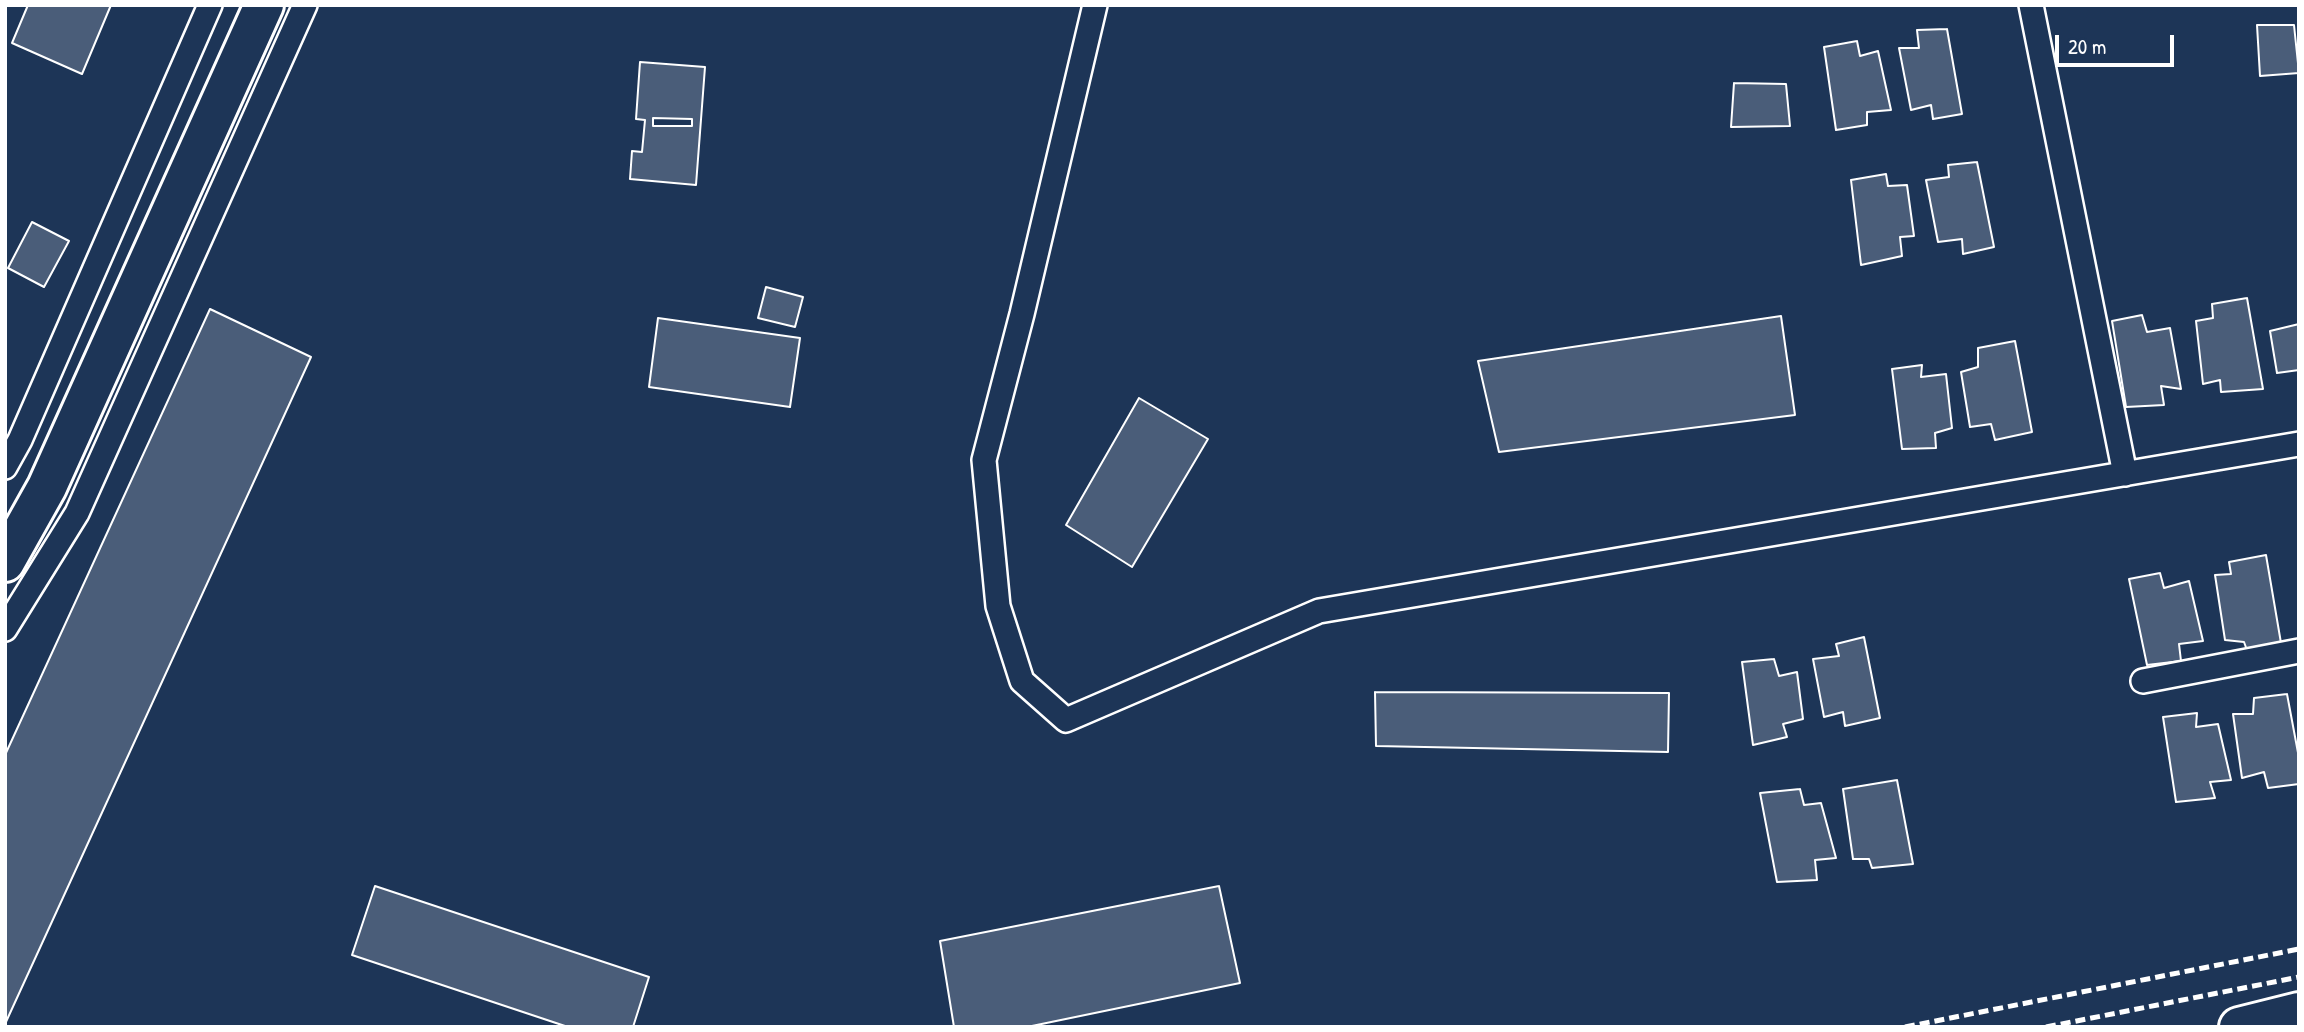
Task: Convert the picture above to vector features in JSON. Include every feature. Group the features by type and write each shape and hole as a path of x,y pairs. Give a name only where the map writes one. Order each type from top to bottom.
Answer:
{"street":[{"path":"5,562 47,487 264,5"},
{"path":"2239,1027 2299,1012"}],"lane":[{"path":"5,467 20,440 211,5"},
{"path":"5,629 77,513 305,5"},
{"path":"1096,5 984,460 998,606 1022,681 1066,720 1319,611 2299,444"},
{"path":"2032,5 2125,474"},
{"path":"2143,681 2299,651"}],"building":[{"path":"28,5 111,5 82,74 12,43"},
{"path":"2257,25 2294,25 2299,73 2260,76"},
{"path":"1947,29 1962,114 1933,119 1931,105 1911,110 1899,48 1919,48 1917,30"},
{"path":"1857,41 1860,56 1878,51 1891,110 1867,112 1867,125 1836,130 1824,47"},
{"path":"640,62 705,67 696,185 630,179 632,151 642,152 645,120 636,119","holes":["653,118 692,119 692,126 653,126"]},
{"path":"1734,83 1786,84 1790,126 1731,127"},
{"path":"1977,162 1994,247 1963,254 1962,239 1938,242 1926,180 1949,177 1948,165"},
{"path":"1886,174 1888,186 1907,185 1914,236 1900,237 1902,256 1861,265 1851,180"},
{"path":"32,222 69,241 44,287 8,268"},
{"path":"766,287 803,297 795,327 758,318"},
{"path":"2247,298 2263,389 2221,392 2220,380 2203,384 2196,321 2213,318 2212,304"},
{"path":"210,309 311,357 5,1024 5,755"},
{"path":"2142,315 2147,332 2170,328 2181,389 2161,386 2164,405 2126,407 2112,321"},
{"path":"1781,316 1795,415 1499,452 1478,361"},
{"path":"658,318 800,338 790,407 649,387"},
{"path":"2299,324 2299,370 2277,373 2270,331"},
{"path":"2015,341 2032,432 1995,440 1991,424 1970,427 1961,372 1978,367 1978,348"},
{"path":"1922,365 1921,377 1946,374 1952,428 1935,433 1936,448 1902,449 1892,369"},
{"path":"1139,398 1208,439 1132,567 1066,525"},
{"path":"2266,555 2281,643 2248,653 2244,642 2225,640 2215,575 2231,574 2229,562"},
{"path":"2160,573 2164,588 2189,581 2203,641 2179,644 2181,661 2147,665 2129,579"},
{"path":"1864,637 1880,718 1845,726 1843,712 1824,717 1813,659 1839,656 1836,644"},
{"path":"1774,659 1779,676 1797,672 1803,719 1783,724 1787,737 1753,745 1742,662"},
{"path":"1375,692 1669,693 1668,752 1376,746"},
{"path":"2287,694 2299,758 2299,784 2268,788 2264,772 2242,778 2233,714 2253,714 2254,698"},
{"path":"2197,713 2196,727 2218,724 2231,780 2210,782 2215,798 2176,802 2163,717"},
{"path":"1897,780 1913,864 1872,868 1869,859 1853,859 1843,789"},
{"path":"1800,789 1804,805 1821,803 1836,858 1815,860 1817,880 1777,882 1760,793"},
{"path":"375,886 649,977 633,1027 568,1027 352,955"},
{"path":"1219,886 1240,983 1027,1027 954,1027 940,941"}],"railway":[{"path":"1905,1027 2299,949"},
{"path":"2046,1027 2299,977"}]}
